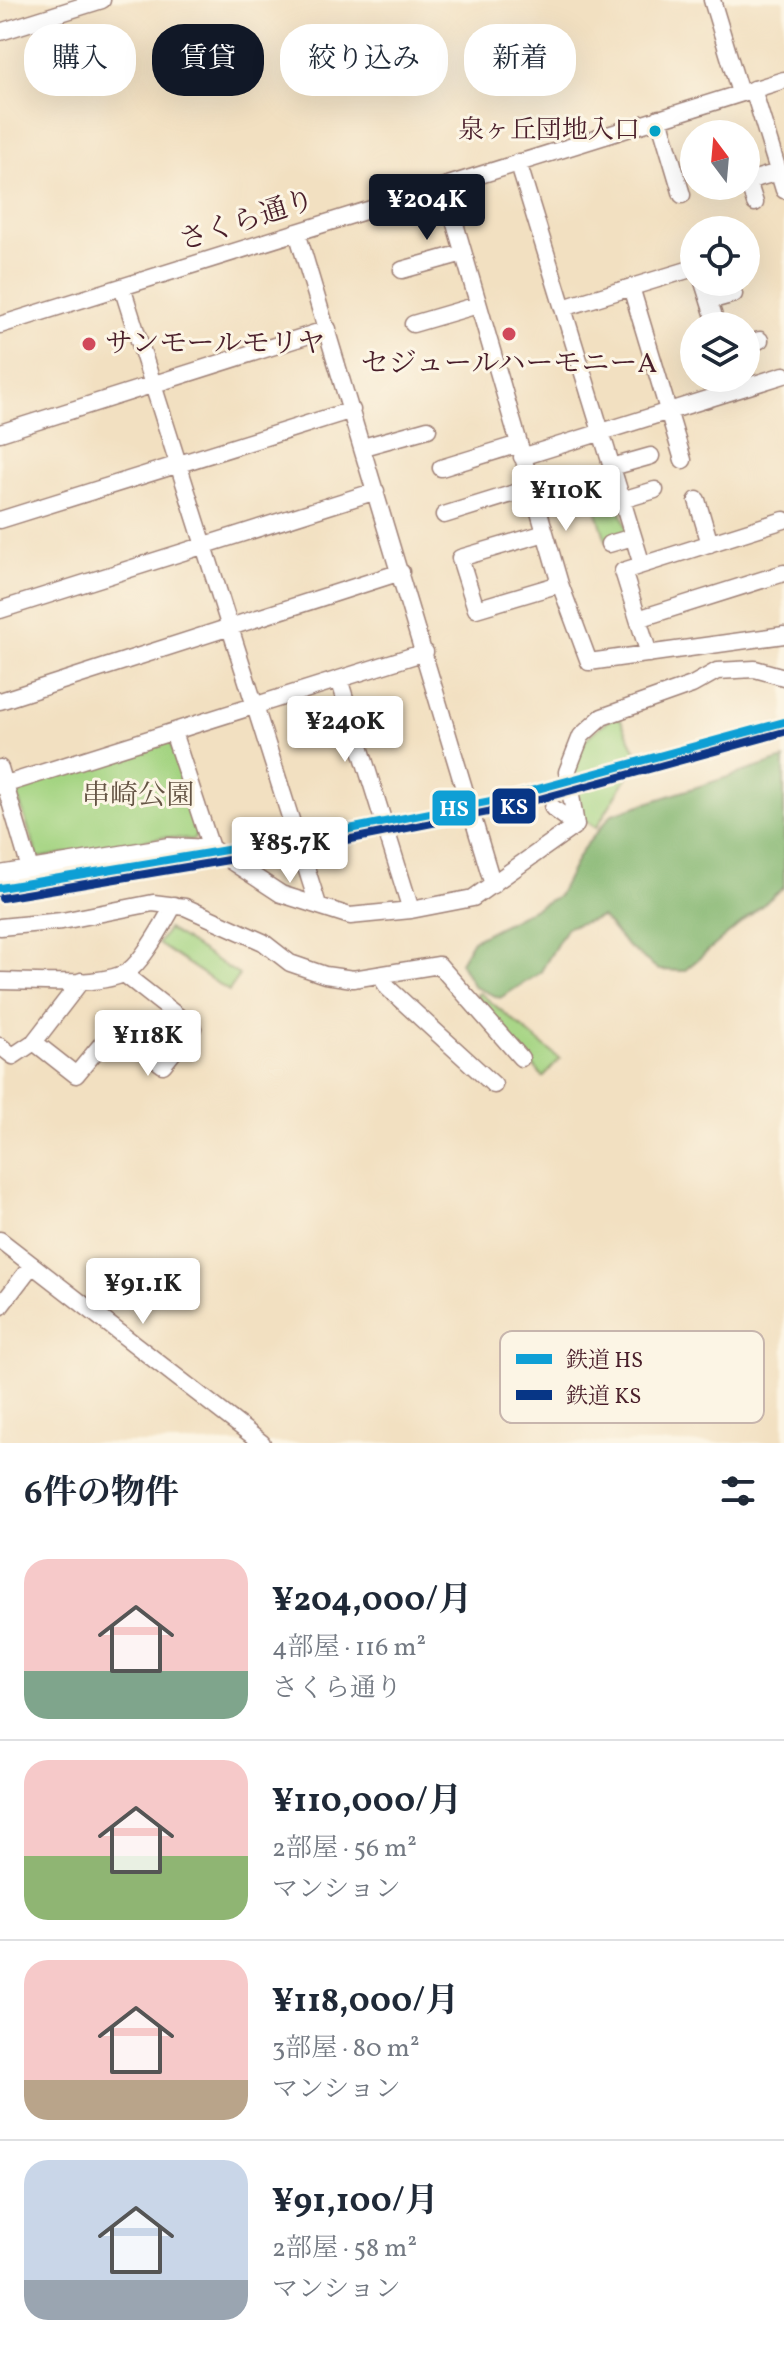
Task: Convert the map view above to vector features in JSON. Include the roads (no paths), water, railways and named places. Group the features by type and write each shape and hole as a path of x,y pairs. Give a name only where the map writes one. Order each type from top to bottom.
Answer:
{"street":[{"path":"0,32 102,0"},
{"path":"712,0 784,190"},
{"name":"さくら通り","path":"0,325 784,80"},
{"path":"659,118 680,188"},
{"path":"518,162 642,565"},
{"path":"755,203 748,181 778,172"},
{"path":"444,186 560,584 589,662 784,635"},
{"path":"297,232 493,885"},
{"path":"402,270 463,253"},
{"path":"563,308 680,272"},
{"path":"122,287 318,905"},
{"path":"631,287 683,460"},
{"path":"707,296 713,312"},
{"path":"709,301 727,296"},
{"path":"413,324 478,305"},
{"path":"0,433 328,329"},
{"path":"760,379 784,375"},
{"path":"441,468 601,432 669,411 715,392"},
{"path":"0,520 352,410"},
{"path":"363,447 428,429"},
{"path":"612,467 651,456"},
{"path":"444,515 531,488"},
{"path":"593,494 655,490"},
{"path":"0,610 376,491"},
{"path":"697,500 710,544"},
{"path":"649,654 623,571 784,520"},
{"path":"545,533 460,558 476,609 560,584"},
{"path":"609,544 633,537"},
{"path":"0,701 401,572"},
{"path":"638,619 784,573"},
{"path":"30,869 2,780 173,732 425,652"},
{"path":"576,825 567,772 581,736 602,717 692,685 717,671 755,669 784,677"},
{"path":"339,679 411,910"},
{"path":"173,732 211,848"},
{"path":"553,808 576,825"},
{"path":"0,874 169,846 211,848 281,894 350,916 411,910 473,898 576,825"},
{"path":"0,927 62,921 153,903 174,905 263,942 290,963 353,979 381,977 439,965 521,1058"},
{"path":"0,981 81,981 124,974 135,965 174,905"},
{"path":"34,1042 76,1075 114,1029 163,1065 193,1028 124,974"},
{"path":"381,977 388,988 494,1085"},
{"path":"0,1046 13,1056 34,1042 81,981"},
{"path":"0,1240 262,1443"},
{"path":"0,1307 32,1265"}],"rail line":[{"name":"HS","path":"0,888 334,832 501,799 784,722"},
{"name":"KS","path":"2,898 336,842 503,809 784,732"}],"place":[{"name":"泉ヶ丘団地入口","path":"655,131"},
{"name":"セジュールハーモニーA","path":"509,334"},
{"name":"サンモールモリヤ","path":"89,344"}],"park label":[{"name":"串崎公園","path":"138,796"}]}
